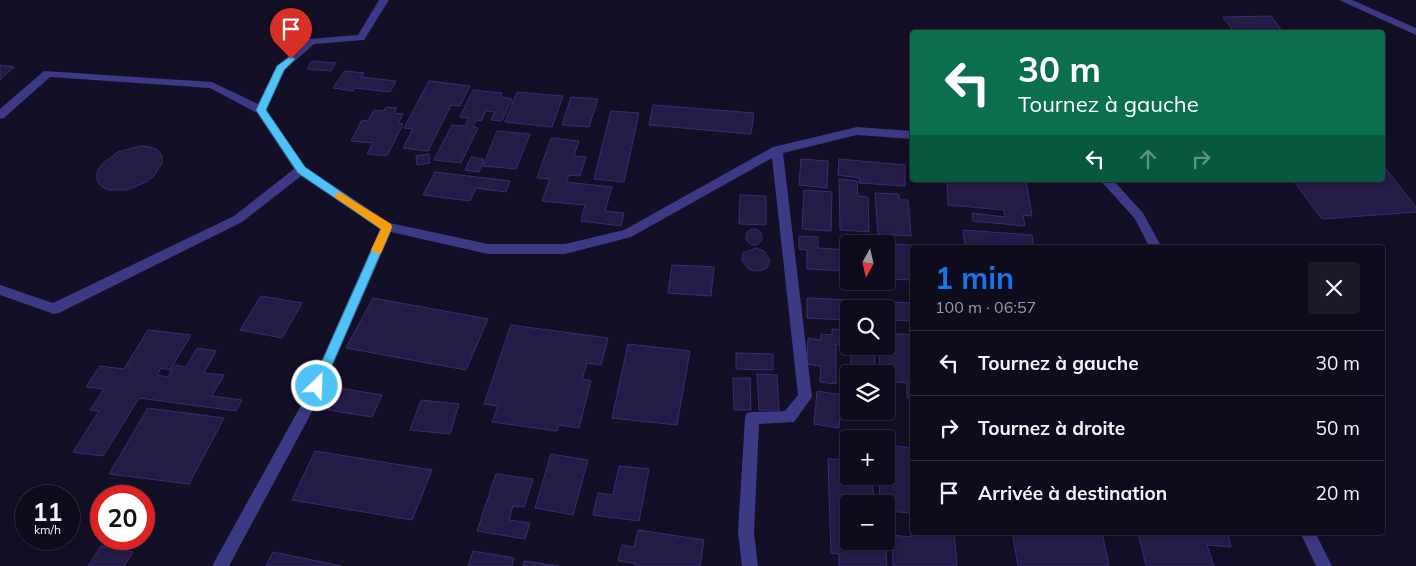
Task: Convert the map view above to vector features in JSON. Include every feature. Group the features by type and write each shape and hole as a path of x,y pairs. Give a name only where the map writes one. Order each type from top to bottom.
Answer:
{"lane":[{"path":"261,110 281,68 311,41 361,38 384,0"},
{"path":"1344,0 1416,32"},
{"path":"0,115 48,73 212,85 261,110 301,170 387,227 488,249 565,249 627,234 777,150 857,131 910,135"},
{"path":"750,566 746,532 752,418 789,417 805,397 777,150"},
{"path":"0,290 54,309 238,219 301,170"},
{"path":"1108,182 1139,216 1154,245"},
{"path":"220,566 309,404 387,227"},
{"path":"1308,535 1324,566"}],"building":[{"path":"1271,16 1282,30 1233,30 1223,17"},
{"path":"312,61 336,63 331,71 307,69"},
{"path":"0,65 14,67 0,80"},
{"path":"345,71 364,73 361,77 396,81 390,92 355,88 353,91 333,88"},
{"path":"429,81 470,86 460,106 451,105 428,151 403,148 413,129 404,128"},
{"path":"473,90 502,93 501,97 512,99 502,121 491,120 495,112 486,111 481,121 476,120 473,127 478,128 461,163 434,160 452,125 465,126 469,118 460,117"},
{"path":"517,92 563,96 552,127 505,122"},
{"path":"571,97 598,99 589,127 562,125"},
{"path":"653,105 754,113 751,134 649,125"},
{"path":"386,107 397,108 394,113 403,114 398,123 403,124 387,156 367,154 373,143 351,141 362,120 368,121 374,110 384,111"},
{"path":"611,111 639,113 624,182 594,179"},
{"path":"497,131 530,134 516,169 483,166"},
{"path":"551,138 579,141 574,156 586,157 580,176 569,175 566,182 612,187 605,211 624,213 621,226 581,221 585,205 542,201 550,179 537,178"},
{"path":"141,146 158,150 162,156 162,163 154,176 146,182 127,190 108,190 101,186 97,180 97,173 101,165 118,152"},
{"path":"429,154 430,163 417,165 416,156"},
{"path":"471,157 484,159 479,172 465,170"},
{"path":"801,159 828,161 827,188 799,185"},
{"path":"839,159 905,165 905,186 859,183 860,178 838,175"},
{"path":"1385,168 1416,207 1416,212 1322,219 1294,182 1385,182"},
{"path":"435,172 510,181 506,192 476,188 470,201 423,195"},
{"path":"839,179 857,181 858,196 868,197 869,232 840,230"},
{"path":"947,182 1026,182 1032,216 1023,215 1025,226 973,221 972,213 1005,217 1004,210 948,205"},
{"path":"804,190 832,192 831,231 802,229"},
{"path":"875,193 898,194 900,200 908,200 911,236 878,234"},
{"path":"740,195 766,196 766,225 739,224"},
{"path":"751,229 757,229 762,234 760,243 751,245 746,240 746,234"},
{"path":"963,230 1032,235 1034,245 965,245"},
{"path":"799,236 818,237 818,248 840,249 840,271 807,269 807,250 799,249"},
{"path":"895,244 910,245 910,280 895,279"},
{"path":"756,248 764,251 770,260 767,268 759,271 750,270 742,261 743,253"},
{"path":"672,265 714,267 711,296 668,293"},
{"path":"261,296 302,303 282,338 240,330"},
{"path":"373,298 488,319 466,370 346,348"},
{"path":"807,298 849,300 840,300 840,320 807,318"},
{"path":"895,302 910,303 910,321 895,320"},
{"path":"511,325 608,338 601,365 587,363 582,379 591,381 579,428 559,425 557,431 492,422 498,406 484,404"},
{"path":"832,329 840,329 840,344 836,344 836,384 820,382 821,366 807,364 808,338 821,340 821,334 832,335"},
{"path":"148,330 191,335 170,370 161,368 157,375 168,377 175,365 186,367 197,348 216,351 204,373 224,375 212,396 242,400 236,411 139,398 103,456 73,452 99,411 90,410 104,389 86,387 100,366 124,369"},
{"path":"895,334 910,335 910,398 907,398 907,383 895,382 895,365 880,365 879,355 895,355"},
{"path":"628,344 690,351 677,425 612,418"},
{"path":"736,353 773,354 773,370 736,369"},
{"path":"851,355 875,355 875,365 851,365"},
{"path":"757,374 777,375 779,410 759,410"},
{"path":"733,378 750,378 751,410 734,410"},
{"path":"339,388 382,395 372,417 328,410"},
{"path":"817,391 840,395 839,428 814,424"},
{"path":"421,400 459,404 450,434 410,430"},
{"path":"148,408 224,418 189,484 109,474"},
{"path":"895,446 910,448 910,513 895,512 895,495 880,495 879,485 895,485"},
{"path":"315,451 432,470 412,520 292,500"},
{"path":"551,454 588,460 573,515 535,508"},
{"path":"828,459 840,460 840,485 873,485 873,495 840,495 840,550 886,550 887,566 839,566 839,554 831,553"},
{"path":"619,466 649,469 639,521 593,515 598,493 613,495"},
{"path":"496,474 533,479 524,507 513,506 509,520 530,523 525,539 477,531"},
{"path":"638,530 704,540 700,566 635,566 635,563 618,561 622,545 634,547"},
{"path":"895,535 911,537 911,535 954,535 957,566 893,566 892,550 895,550"},
{"path":"1013,535 1103,535 1109,566 1018,566"},
{"path":"1139,535 1228,535 1231,547 1207,545 1214,566 1146,566"},
{"path":"98,550 133,552 124,566 88,566"},
{"path":"473,551 514,558 512,566 468,566"},
{"path":"273,552 342,566 266,566"},
{"path":"524,561 559,566 523,566"}],"slow traffic":[{"path":"339,196 387,227 377,250"}],"route":[{"path":"291,59 281,68 261,110 301,170 387,227 317,386"}]}
